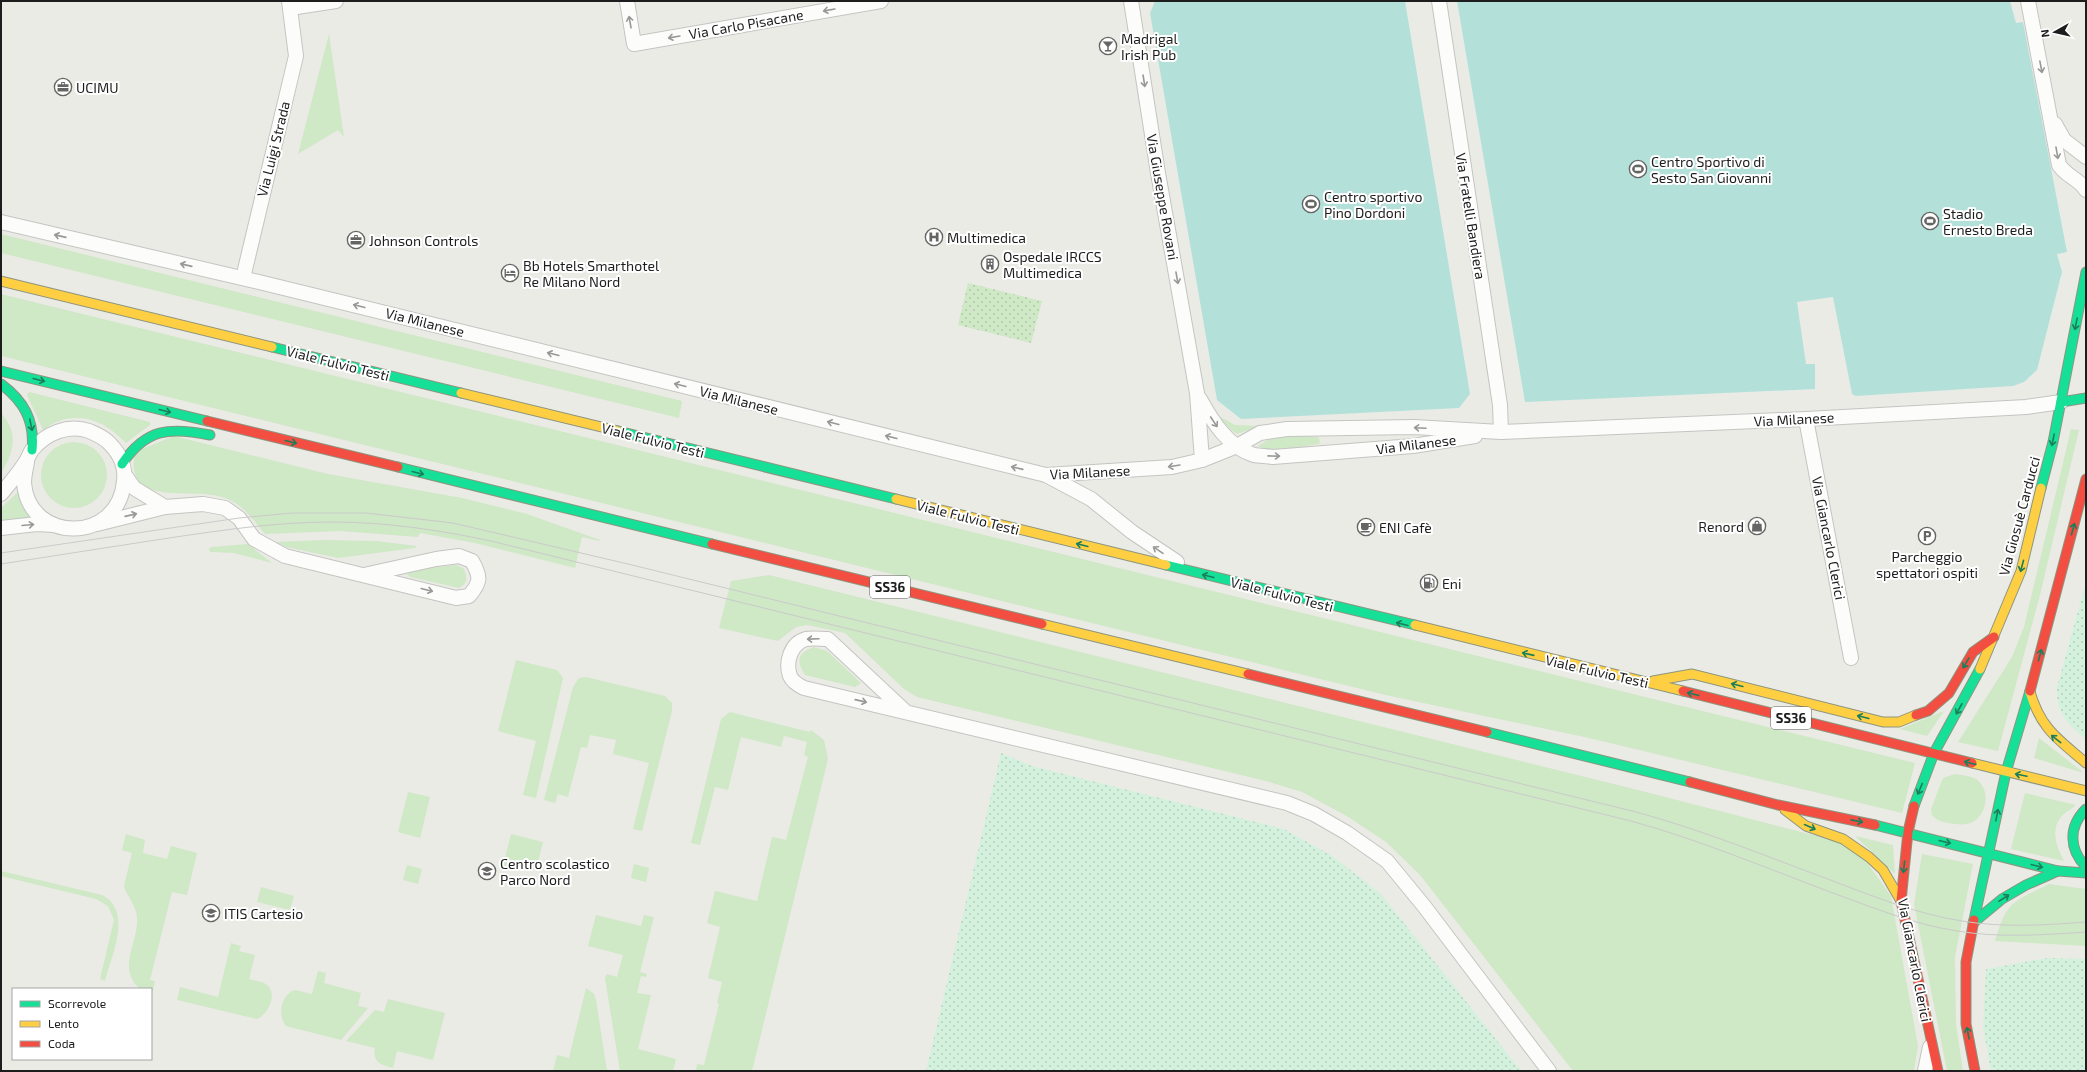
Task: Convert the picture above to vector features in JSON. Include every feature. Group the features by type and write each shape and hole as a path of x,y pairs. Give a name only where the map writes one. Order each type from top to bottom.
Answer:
{"main road":[{"name":"Via Giosuè Carducci","path":"1934,753 1976,679 2021,571 2053,442 2086,272"},
{"path":"1,274 36,289"},
{"name":"Viale Fulvio Testi","path":"1,281 1190,572 1648,682 2086,791"},
{"name":"SS36","path":"1,371 1576,754 1778,805 1908,832"},
{"path":"1,384 10,390 25,406 32,424 33,441 29,456"},
{"name":"Via Milanese","path":"2061,402 2086,398"},
{"path":"124,470 136,445 148,435 172,430 216,436"},
{"path":"338,462 371,462"},
{"path":"1975,1071 1966,1024 1966,962 1973,923 2006,772 2030,692 2086,479"},
{"path":"1648,682 1692,674 1883,722 1899,722 1928,711 1949,694 1973,652 1994,637"},
{"path":"2030,692 2040,721 2051,735 2086,763"},
{"path":"1934,753 1916,798 1908,832 2058,871 2086,873"},
{"path":"1778,805 1806,826 1843,839 1869,857 1883,870 1901,901"},
{"path":"2086,809 2075,825 2071,841 2077,858 2086,867"},
{"name":"Via Giancarlo Clerici","path":"1908,832 1901,901 1938,1071"},
{"path":"1973,923 2002,899 2026,885 2058,871"}],"street":[{"path":"290,9 336,1"},
{"name":"Via Carlo Pisacane","path":"626,1 634,44 872,2"},
{"name":"Via Giuseppe Rovani","path":"1131,1 1158,173 1197,393 1202,460"},
{"name":"Via Fratelli Bandiera","path":"1439,1 1499,397 1501,432"},
{"path":"2028,1 2059,165 2066,174 2080,181 2086,190"},
{"name":"Via Luigi Strada","path":"243,278 296,56 290,9"},
{"path":"2050,115 2064,140 2086,157"},
{"path":"1,222 243,278"},
{"name":"Via Milanese","path":"243,278 1046,475 1172,467 1202,460 1237,446 1260,433 1287,429 1414,427 1501,432 1806,419 2026,407 2061,402"},
{"name":"Via Giuseppe Rovani","path":"1197,393 1219,430 1237,446"},
{"name":"Via Giancarlo Clerici","path":"1806,419 1851,658"},
{"path":"1,494 29,456 47,436 63,429 80,428 101,436 114,447 134,488 165,507"},
{"name":"Via Milanese","path":"1237,446 1253,455 1273,457 1413,446 1501,432"},
{"path":"29,456 24,482 29,500 39,515 54,525"},
{"path":"97,524 111,513 117,505 124,489 124,470"},
{"path":"1046,475 1091,498 1132,532 1190,572"},
{"path":"1,528 38,524 54,525 67,529 80,529 165,507 203,504 224,508 239,518 254,539 285,556 456,598 469,596 477,587 479,574 472,561 459,556 411,564 364,575"},
{"path":"906,712 828,639 805,639 794,646 788,661 790,676 796,684 804,688 1287,803 1347,833 1387,861 1424,906 1549,1071"},
{"name":"Via Giancarlo Clerici","path":"1925,1071 1932,1040"}],"green space":[{"path":"329,34 344,137 338,130 298,154"},
{"path":"1,234 682,401 679,418 1,253"},
{"path":"968,283 1042,301 1031,343 958,325"},
{"path":"1,294 1915,763 1902,813 1589,738 1390,696 1,356"},
{"path":"29,392 150,422 150,425 126,443 107,427 87,419 65,419 54,423 43,430 27,395"},
{"path":"1,413 7,420 13,443 9,458 1,473"},
{"path":"1219,416 1235,425 1261,426 1237,434 1229,428"},
{"path":"2071,429 2079,430 2040,595 1998,751 1958,742 2012,657 2024,627"},
{"path":"174,436 328,474 462,498 527,514 600,540 582,537 575,568 475,543 420,533 418,537 340,531 265,534 243,509 225,498 211,495 164,492 150,489 140,482 134,470 135,452"},
{"path":"1302,436 1318,437 1320,441 1319,444 1279,449 1258,446 1271,438"},
{"path":"74,442 87,445 97,452 104,462 107,475 104,488 97,498 87,505 74,508 61,505 51,498 44,488 41,475 44,462 51,452 61,445"},
{"path":"20,490 33,519 1,521 1,508"},
{"path":"323,540 376,541 417,546 415,548 338,558 286,547 275,542"},
{"path":"248,544 272,563 234,553 210,552 209,549 211,547"},
{"path":"456,565 463,568 466,574 466,582 459,588 410,577 407,574 411,570"},
{"path":"769,575 1638,790 1837,841 1863,857 1891,896 1918,1046 1914,1071 1573,1071 1420,875 1386,842 1345,815 1302,792 1266,781 917,697 904,689 845,633 807,625 796,627 778,641 719,628 731,581"},
{"path":"2086,582 2086,739 2068,723 2064,717 2058,704 2057,687"},
{"path":"814,647 827,651 861,683 855,687 805,675 800,666 800,658 804,652"},
{"path":"516,660 557,670 563,678 536,798 523,795 536,741 498,731"},
{"path":"586,677 665,696 672,703 672,711 642,831 633,829 649,763 613,754 616,740 590,735 587,748 581,747 568,797 558,794 555,803 544,800 573,687 579,678"},
{"path":"1944,711 1927,736 1900,729"},
{"path":"730,712 810,732 811,730 824,740 828,759 753,1067 751,1071 696,1071 697,1064 704,1065 719,1004 717,1003 722,982 708,978 720,927 707,923 715,891 757,901 772,837 786,840 808,757 804,755 807,742 784,736 781,747 741,737 728,790 715,787 700,845 691,843 721,719"},
{"path":"2039,738 2084,773 2034,758"},
{"path":"1001,753 1032,766 1284,829 1332,856 1381,894 1521,1071 926,1071"},
{"path":"1955,774 1969,776 1976,779 1981,784 1986,797 1983,811 1979,817 1967,824 1944,822 1932,815 1931,809 1943,778"},
{"path":"408,792 430,797 420,838 398,832"},
{"path":"2025,793 2076,805 2061,817 2056,828 2055,833 2057,845 2064,861 2011,849"},
{"path":"126,834 145,840 143,853 167,859 171,846 197,853 187,895 172,892 150,980 155,981 152,994 152,988 139,988 133,981 130,973 130,955 137,927 137,917 135,908 124,886 132,853 122,850"},
{"path":"511,834 543,842 536,870 523,867 522,871 503,866"},
{"path":"1855,836 1893,845 1895,874"},
{"path":"1922,854 1973,864 1955,957 1956,1024 1963,1071 1947,1071 1914,904"},
{"path":"634,864 649,868 646,882 631,878"},
{"path":"407,865 422,869 418,884 403,880"},
{"path":"1,871 102,895 111,902 117,912 118,934 105,981 100,979 114,920 108,906 96,899 1,876"},
{"path":"2049,884 2086,889 2086,946 1995,941 2003,917 2013,904"},
{"path":"261,887 294,896 290,910 257,902"},
{"path":"596,915 641,926 644,915 654,917 640,972 647,974 646,977 641,976 637,993 651,995 638,1049 676,1059 673,1071 620,1071 605,978 607,974 617,977 623,955 588,946"},
{"path":"231,943 241,946 239,951 255,955 249,979 267,985 272,994 272,999 268,1009 261,1017 257,1019 177,1000 180,987 218,997"},
{"path":"2047,958 2086,959 2086,1071 1991,1071 1983,1028 1986,969"},
{"path":"318,971 326,973 324,983 361,993 358,1006 368,1008 341,1040 286,1026 283,1022 281,1011 286,996 295,990 312,994"},
{"path":"586,988 594,994 596,1000 607,1071 553,1071 557,1055 569,1058"},
{"path":"388,999 445,1013 433,1060 397,1051 393,1068 385,1066 376,1060 374,1053 375,1048 346,1041 375,1010 384,1012"}],"shaded area":[{"name":"Centro sportivo Pino Dordoni","path":"1155,1 1405,1 1470,394 1459,408 1241,419 1217,400 1150,13"},
{"path":"1457,1 2010,1 2016,23 2023,22 2067,252 2057,254 2062,272 2037,370 2024,382 2013,386 1856,396 1852,394 1833,297 1797,302 1806,364 1815,364 1815,389 1525,402"}],"tram line":[{"path":"1,553 239,518 292,513 366,513 453,523 628,564 1636,812 1711,835 1880,899 1945,918 1993,925 2040,925 2086,922"},
{"path":"1,564 210,532 291,523 372,523 452,533 491,541 1631,821 1708,846 1894,915 1941,928 1989,935 2038,935 2086,932"}],"traffic: fast":[{"path":"2041,488 2053,442 2086,272"},
{"path":"272,347 461,393"},
{"path":"1,371 207,421"},
{"path":"1,384 16,397 26,412 32,430 32,450"},
{"path":"2061,402 2086,398"},
{"path":"122,464 140,443 160,433 183,431 210,435"},
{"path":"618,431 896,499"},
{"path":"398,467 712,544"},
{"path":"1166,565 1415,625"},
{"path":"1914,806 1934,753 1980,669"},
{"path":"1974,920 2006,772 2030,691"},
{"path":"1487,732 1690,782"},
{"path":"2086,809 2076,823 2073,838 2076,853 2086,867"},
{"path":"1875,825 2058,871 2086,873"},
{"path":"1973,923 2002,899 2026,885 2058,871"}],"traffic: slow":[{"path":"1,281 272,347"},
{"path":"461,393 618,431"},
{"path":"1980,669 2021,571 2041,488"},
{"path":"896,499 1166,565"},
{"path":"1042,624 1248,674"},
{"path":"1415,625 1683,691"},
{"path":"1653,681 1692,674 1883,722 1899,722 1916,715"},
{"path":"2030,692 2034,705 2045,724 2059,740 2086,763"},
{"path":"1972,763 2086,791"},
{"path":"1785,810 1806,826 1843,839 1869,857 1883,870 1901,901"}],"traffic: jam":[{"path":"207,421 398,467"},
{"path":"2030,691 2086,479"},
{"path":"712,544 1042,624"},
{"path":"1916,715 1928,711 1949,693 1973,652 1994,637"},
{"path":"1248,674 1487,732"},
{"path":"1683,691 1972,763"},
{"path":"1690,782 1778,805 1875,825"},
{"path":"1914,806 1908,832 1901,901 1938,1071"},
{"path":"1974,920 1966,962 1966,1024 1975,1071"}],"place":[{"name":"Madrigal Irish Pub","path":"1108,46"},
{"name":"UCIMU","path":"63,87"},
{"name":"Centro Sportivo di Sesto San Giovanni","path":"1638,169"},
{"name":"Centro sportivo Pino Dordoni","path":"1311,204"},
{"name":"Stadio Ernesto Breda","path":"1930,221"},
{"name":"Multimedica","path":"934,237"},
{"name":"Johnson Controls","path":"356,240"},
{"name":"Ospedale IRCCS Multimedica","path":"990,264"},
{"name":"Bb Hotels Smarthotel Re Milano Nord","path":"510,273"},
{"name":"Renord","path":"1757,526"},
{"name":"ENI Cafè","path":"1366,527"},
{"name":"Parcheggio spettatori ospiti","path":"1927,536"},
{"name":"Eni","path":"1429,583"},
{"name":"Centro scolastico Parco Nord","path":"487,871"},
{"name":"ITIS Cartesio","path":"211,913"}]}
